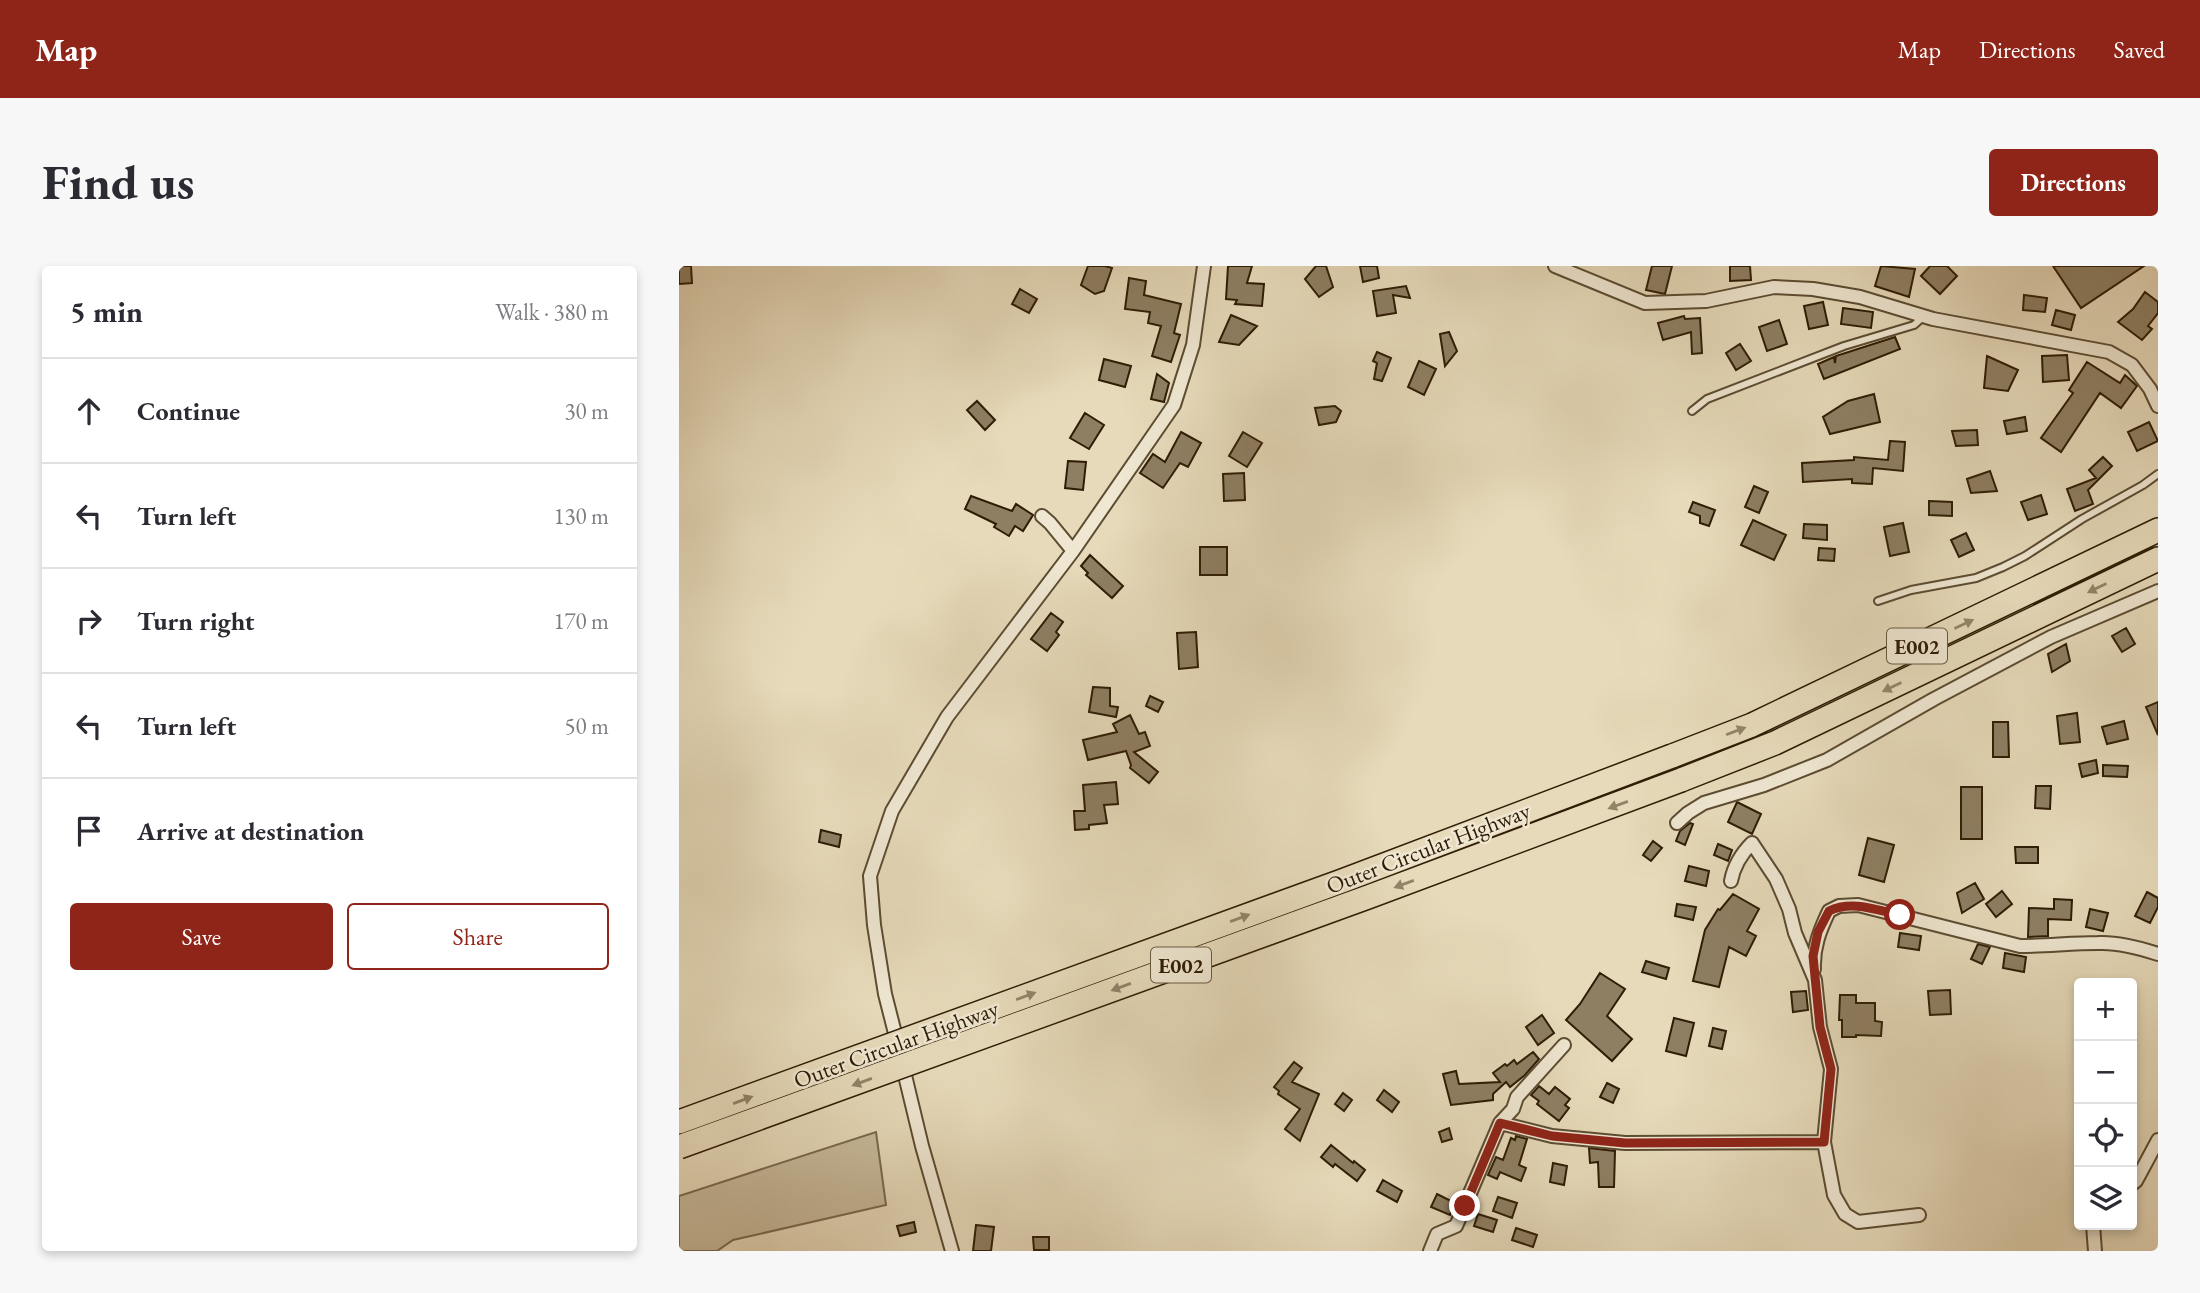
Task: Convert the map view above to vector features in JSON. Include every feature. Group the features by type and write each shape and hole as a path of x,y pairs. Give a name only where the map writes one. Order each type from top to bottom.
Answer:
{"highway":[{"name":"Outer Circular Highway","path":"679,1122 1342,881 1752,724 2158,530"},
{"name":"Outer Circular Highway","path":"679,1147 1368,897 1775,743 2158,559"}],"street":[{"path":"951,1251 885,993 874,925 870,876 892,811 947,717 1073,551 1174,405 1193,345 1204,266"},
{"path":"1555,266 1644,303 1706,301 1774,287 1813,289 1860,297 1924,316 2109,352 2132,365 2150,389 2158,406"},
{"path":"1042,516 1073,551"},
{"path":"1677,823 1704,803 1783,779 1827,760 2051,637 2158,591"},
{"path":"1731,881 1741,855 1752,843 1776,879 1815,980"},
{"path":"1919,1215 1858,1222 1845,1214 1834,1195 1824,1142 1831,1069 1820,1027 1813,956 1818,932 1829,911 1839,906 1858,905 2020,946 2100,942 2158,954"},
{"path":"1430,1251 1437,1234 1456,1226 1500,1123 1513,1109 1517,1097 1564,1045"},
{"path":"1500,1123 1552,1136 1625,1143 1824,1142"},
{"path":"2137,1179 2158,1140"},
{"path":"2093,1230 2095,1251"}],"lane":[{"path":"1692,411 1707,399 1844,346 1914,325 1924,316"},
{"path":"1878,601 1911,590 1976,578 2003,567 2158,474"}],"shaded area":[{"path":"876,1132 886,1205 733,1240 717,1251 679,1251 679,1196"}],"building":[{"path":"679,266 691,266 692,283 679,284"},
{"path":"1088,266 1112,268 1104,291 1095,294 1081,285"},
{"path":"1228,266 1252,266 1247,283 1264,284 1262,306 1235,304 1237,300 1226,299"},
{"path":"1316,266 1326,266 1333,287 1319,297 1305,279"},
{"path":"1360,266 1377,266 1379,278 1363,282"},
{"path":"1652,266 1672,266 1665,294 1646,290"},
{"path":"1730,266 1750,266 1751,280 1730,281"},
{"path":"1881,266 1915,269 1909,297 1875,286"},
{"path":"1930,266 1947,266 1957,276 1940,294 1921,276"},
{"path":"2053,266 2144,266 2081,308"},
{"path":"1129,278 1146,281 1144,295 1181,304 1174,333 1180,335 1171,362 1152,356 1161,326 1148,323 1150,312 1125,309"},
{"path":"1406,286 1410,298 1393,295 1396,313 1377,316 1373,291"},
{"path":"1020,289 1037,299 1029,313 1012,304"},
{"path":"2145,292 2158,302 2158,313 2148,326 2152,329 2142,340 2118,322 2133,309"},
{"path":"2024,295 2047,298 2045,312 2023,310"},
{"path":"1823,302 1828,325 1809,329 1804,306"},
{"path":"1843,308 1873,312 1871,328 1841,324"},
{"path":"2056,310 2075,315 2071,330 2052,325"},
{"path":"1231,315 1257,326 1239,345 1219,342"},
{"path":"1684,316 1685,319 1700,318 1702,353 1692,354 1691,332 1663,340 1658,323"},
{"path":"1779,320 1787,344 1767,351 1759,327"},
{"path":"1449,332 1457,351 1445,366 1440,334"},
{"path":"1895,337 1900,349 1824,379 1818,364 1834,357 1835,363 1836,356"},
{"path":"1740,344 1751,361 1736,370 1726,353"},
{"path":"1377,352 1391,358 1382,381 1374,379 1377,363 1373,361"},
{"path":"2067,355 2069,380 2043,382 2042,356"},
{"path":"1987,356 2018,370 2008,391 1984,388"},
{"path":"1104,359 1131,366 1125,387 1099,380"},
{"path":"1419,361 1436,369 1424,395 1408,387"},
{"path":"2087,362 2120,383 2125,375 2137,386 2121,408 2100,393 2061,452 2041,438 2073,393 2069,390"},
{"path":"1157,374 1169,383 1164,402 1151,399"},
{"path":"1874,394 1880,422 1830,434 1823,417 1848,401"},
{"path":"977,401 995,420 985,430 967,410"},
{"path":"1335,406 1341,411 1336,422 1319,425 1315,408"},
{"path":"1085,413 1104,425 1089,449 1070,438"},
{"path":"2025,417 2027,431 2007,434 2004,421"},
{"path":"2149,422 2158,441 2137,451 2128,432"},
{"path":"1977,430 1978,445 1956,446 1952,431"},
{"path":"1181,432 1201,443 1188,467 1180,463 1163,488 1140,473 1153,454 1165,462"},
{"path":"1243,432 1262,443 1247,467 1229,456"},
{"path":"1890,441 1905,442 1903,471 1873,468 1872,484 1852,483 1852,479 1803,482 1802,463 1854,460 1854,457 1888,460"},
{"path":"2103,457 2112,466 2088,490 2093,504 2075,511 2067,489 2096,478 2089,470"},
{"path":"1068,461 1086,462 1083,490 1065,488"},
{"path":"1990,471 1997,491 1971,493 1967,479"},
{"path":"1244,473 1245,500 1224,501 1223,474"},
{"path":"1754,486 1768,492 1759,513 1745,507"},
{"path":"2041,495 2047,514 2028,520 2021,502"},
{"path":"971,496 1012,511 1016,504 1033,515 1023,531 1015,526 1009,536 994,527 996,524 965,509"},
{"path":"1929,501 1952,502 1952,516 1929,515"},
{"path":"1693,502 1715,510 1709,526 1700,523 1700,516 1689,512"},
{"path":"1753,520 1786,535 1774,560 1741,545"},
{"path":"1903,523 1909,552 1890,556 1884,527"},
{"path":"1804,524 1827,525 1827,540 1803,538"},
{"path":"1966,533 1974,550 1959,557 1951,540"},
{"path":"1200,547 1227,547 1227,575 1200,575"},
{"path":"1819,548 1835,549 1834,561 1818,560"},
{"path":"1090,555 1123,586 1112,598 1086,575 1088,573 1081,566"},
{"path":"1051,613 1063,622 1056,632 1059,635 1047,651 1031,639"},
{"path":"2126,628 2135,644 2122,652 2112,636"},
{"path":"1196,632 1198,667 1179,669 1177,633"},
{"path":"2066,644 2070,661 2052,672 2048,654"},
{"path":"1093,687 1110,688 1110,706 1118,707 1116,717 1089,712"},
{"path":"1150,696 1163,702 1158,712 1146,706"},
{"path":"2158,702 2158,735 2146,707"},
{"path":"2077,713 2080,742 2060,744 2057,716"},
{"path":"1130,715 1139,734 1145,732 1150,746 1134,752 1158,772 1149,783 1130,768 1126,751 1088,760 1083,740 1117,732 1113,724"},
{"path":"2124,721 2128,739 2107,744 2102,727"},
{"path":"1993,722 2008,722 2009,757 1993,757"},
{"path":"2096,760 2098,773 2082,777 2079,764"},
{"path":"2103,765 2128,766 2127,777 2103,776"},
{"path":"1116,782 1118,804 1104,805 1107,823 1075,830 1074,811 1085,811 1083,785"},
{"path":"2036,786 2051,786 2050,809 2035,808"},
{"path":"1961,787 1982,787 1982,839 1961,839"},
{"path":"1737,802 1761,814 1752,834 1728,822"},
{"path":"1690,823 1693,824 1685,845 1676,841 1680,831"},
{"path":"821,830 841,835 839,847 819,842"},
{"path":"1868,838 1894,845 1884,882 1859,875"},
{"path":"1653,841 1662,848 1651,861 1643,855"},
{"path":"1718,844 1732,850 1728,861 1714,855"},
{"path":"2015,847 2038,847 2038,863 2016,863"},
{"path":"1689,866 1709,871 1706,886 1685,881"},
{"path":"1975,883 1984,899 1962,913 1957,893"},
{"path":"2002,891 2012,904 1996,917 1986,904"},
{"path":"2147,892 2158,898 2158,907 2150,923 2135,916"},
{"path":"1733,894 1759,909 1747,931 1756,936 1746,956 1729,947 1719,987 1693,981 1705,930 1718,909 1720,910"},
{"path":"2054,899 2072,900 2071,920 2048,919 2048,936 2028,937 2029,908 2054,909"},
{"path":"1677,904 1696,907 1693,920 1675,916"},
{"path":"2090,909 2108,913 2103,931 2086,927"},
{"path":"1900,933 1921,936 1919,950 1898,947"},
{"path":"1978,944 1990,947 1982,964 1971,959"},
{"path":"2005,953 2026,957 2024,972 2003,968"},
{"path":"1646,961 1669,968 1666,979 1642,972"},
{"path":"1600,973 1625,989 1607,1016 1632,1039 1612,1061 1566,1020"},
{"path":"1950,990 1951,1014 1930,1015 1928,991"},
{"path":"1806,991 1808,1010 1793,1012 1791,992"},
{"path":"1840,995 1856,995 1856,1003 1875,1003 1875,1021 1882,1022 1881,1036 1842,1037 1842,1020 1839,1020"},
{"path":"1542,1015 1554,1033 1538,1045 1526,1027"},
{"path":"1674,1018 1694,1023 1686,1056 1666,1051"},
{"path":"1713,1028 1726,1031 1722,1049 1709,1046"},
{"path":"1533,1052 1539,1059 1510,1087 1506,1082 1493,1094 1493,1100 1451,1105 1443,1074 1456,1071 1459,1084 1500,1082 1493,1073 1514,1060 1517,1064"},
{"path":"1294,1062 1302,1068 1292,1082 1319,1094 1300,1141 1285,1129 1300,1109 1278,1094 1279,1091 1274,1087"},
{"path":"1607,1083 1619,1089 1613,1103 1600,1097"},
{"path":"1539,1086 1549,1094 1555,1087 1570,1099 1565,1105 1569,1108 1559,1121 1537,1104 1539,1101 1531,1095"},
{"path":"1384,1090 1399,1102 1392,1112 1377,1100"},
{"path":"1343,1093 1352,1100 1344,1111 1335,1104"},
{"path":"1449,1128 1452,1139 1442,1142 1439,1132"},
{"path":"1516,1136 1527,1139 1519,1165 1526,1168 1521,1181 1500,1172 1497,1179 1488,1175 1496,1157 1503,1160 1511,1138 1515,1140"},
{"path":"1331,1145 1365,1170 1357,1181 1321,1157"},
{"path":"1589,1148 1615,1151 1614,1187 1599,1187 1598,1162 1590,1163"},
{"path":"1553,1163 1567,1166 1564,1185 1550,1182"},
{"path":"1383,1180 1402,1191 1397,1202 1377,1191"},
{"path":"1437,1194 1455,1203 1450,1215 1431,1207"},
{"path":"1498,1197 1517,1203 1512,1218 1493,1211"},
{"path":"1478,1214 1497,1220 1493,1232 1474,1226"},
{"path":"914,1222 916,1232 900,1236 897,1226"},
{"path":"976,1225 994,1227 991,1251 973,1251"},
{"path":"1516,1228 1537,1235 1533,1247 1512,1240"},
{"path":"1033,1237 1049,1237 1049,1250 1034,1250"}],"route":[{"path":"1465,1206 1500,1123 1552,1136 1625,1143 1824,1142 1831,1069 1820,1027 1815,980 1813,956 1818,932 1829,911 1839,906 1858,905 1900,915"}]}
